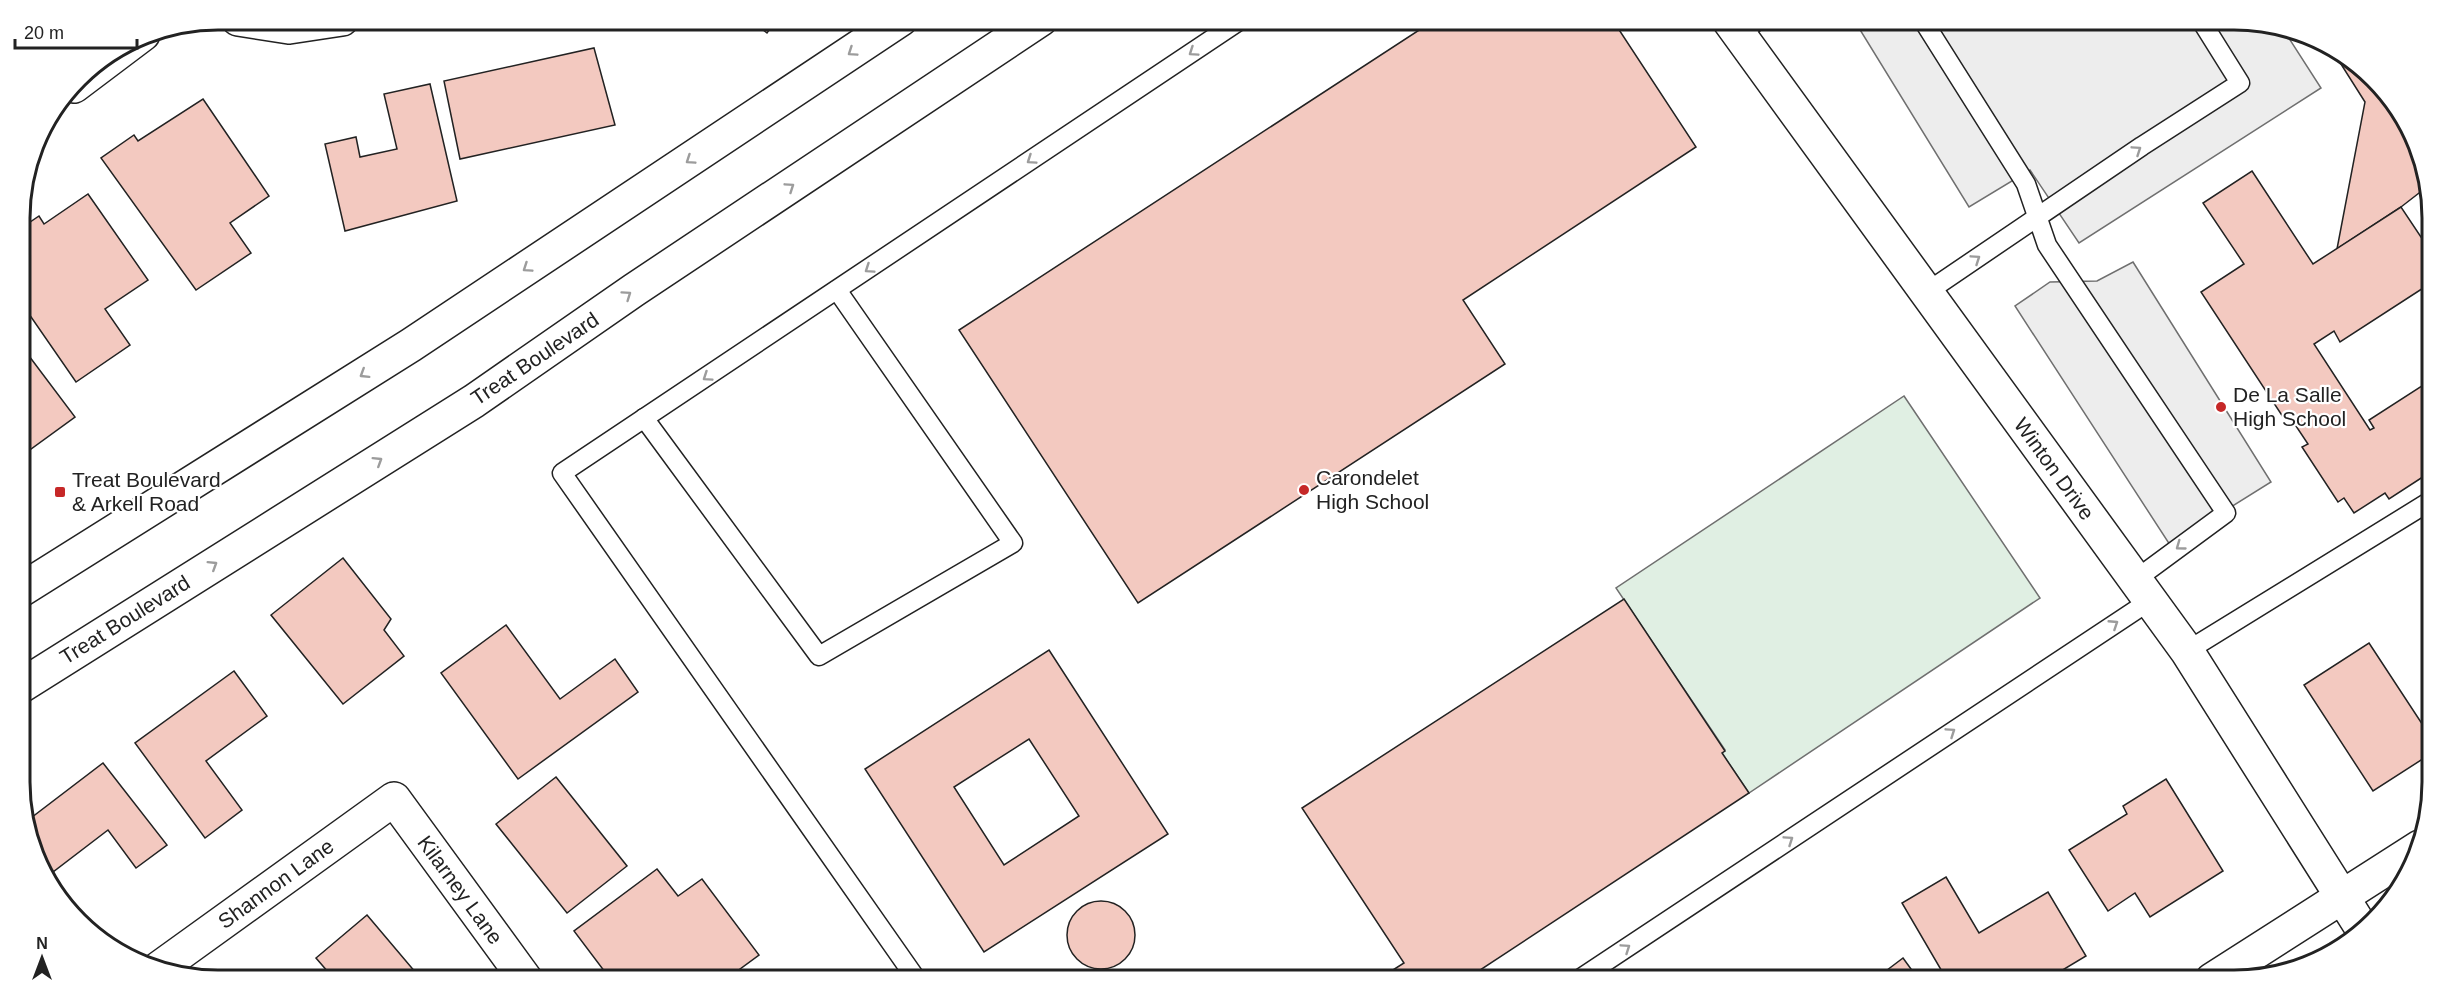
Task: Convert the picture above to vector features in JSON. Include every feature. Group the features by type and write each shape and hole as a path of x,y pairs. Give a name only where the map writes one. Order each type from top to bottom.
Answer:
{"main road":[{"path":"30,584 411,345 886,30"},
{"name":"Treat Boulevard","path":"30,680 474,401 634,290 1026,30"},
{"name":"Winton Drive","path":"1746,30 1927,292 2187,651 2358,923"},
{"name":"Shannon Lane","path":"167,962 394,800"},
{"name":"Kilarney Lane","path":"394,800 519,970"},
{"path":"2228,970 2407,855"}],"lane":[{"path":"910,970 562,473 1227,30"},
{"path":"1592,970 2143,590 2226,513 2047,245 2039,216 2026,184 1928,30"},
{"path":"1927,292 2240,83 2206,30"},
{"path":"644,418 819,656 1013,543 837,290"},
{"path":"2187,651 2422,506"}],"green space":[{"path":"1904,396 2040,598 1749,793 1722,753 1725,750 1616,588"}],"shaded area":[{"path":"1860,30 2234,30 2259,32 2289,38 2321,88 2079,243 2030,170 1969,207"},
{"path":"2133,262 2271,482 2170,545 2015,306 2050,282 2097,281"}],"building":[{"path":"1419,30 1619,30 1696,147 1463,300 1505,364 1138,603 959,330"},
{"path":"594,48 615,125 460,159 444,81"},
{"path":"2341,64 2367,85 2397,124 2416,169 2420,192 2337,249 2365,102"},
{"path":"430,84 457,201 345,231 325,144 356,137 360,157 397,149 384,94"},
{"path":"203,99 269,196 230,223 251,253 196,290 101,158 134,135 138,141"},
{"path":"2252,171 2313,264 2401,207 2422,238 2422,289 2340,342 2334,331 2314,344 2370,430 2374,428 2369,420 2422,386 2422,478 2389,499 2385,493 2354,513 2344,498 2338,502 2302,447 2308,444 2288,414 2283,417 2201,292 2244,264 2203,203"},
{"path":"88,194 148,280 105,309 130,345 76,382 30,315 30,222 39,216 44,224"},
{"path":"30,357 75,417 30,450"},
{"path":"343,558 391,619 384,630 404,656 343,704 271,615"},
{"path":"1624,599 1725,751 1722,753 1749,793 1480,970 1393,970 1404,963 1302,808"},
{"path":"506,625 560,699 615,659 638,692 518,779 441,673"},
{"path":"2369,643 2422,724 2422,759 2373,791 2304,685"},
{"path":"1049,650 1168,834 984,952 865,769","holes":["1029,739 1079,816 1004,865 954,787"]},
{"path":"234,671 267,716 206,761 242,810 205,838 135,743"},
{"path":"103,763 167,845 136,868 108,830 53,872 40,842 34,816"},
{"path":"556,777 627,866 567,913 496,824"},
{"path":"2166,779 2223,871 2150,917 2135,893 2108,911 2069,850 2127,814 2123,806"},
{"path":"657,869 678,896 702,879 759,955 739,970 603,970 574,931"},
{"path":"1946,877 1979,933 2048,892 2086,956 2063,970 1941,970 1902,903"},
{"path":"1094,901 1108,901 1120,906 1130,916 1135,935 1130,954 1120,964 1108,969 1094,969 1082,964 1072,954 1067,942 1067,928 1072,916 1082,906"},
{"path":"367,915 414,970 326,970 316,958"},
{"path":"1903,958 1912,970 1887,970"}],"place":[{"name":"De La Salle High School","path":"2221,407"},
{"name":"Carondelet High School","path":"1304,490"},
{"name":"Treat Boulevard & Arkell Road","path":"60,492"}]}
